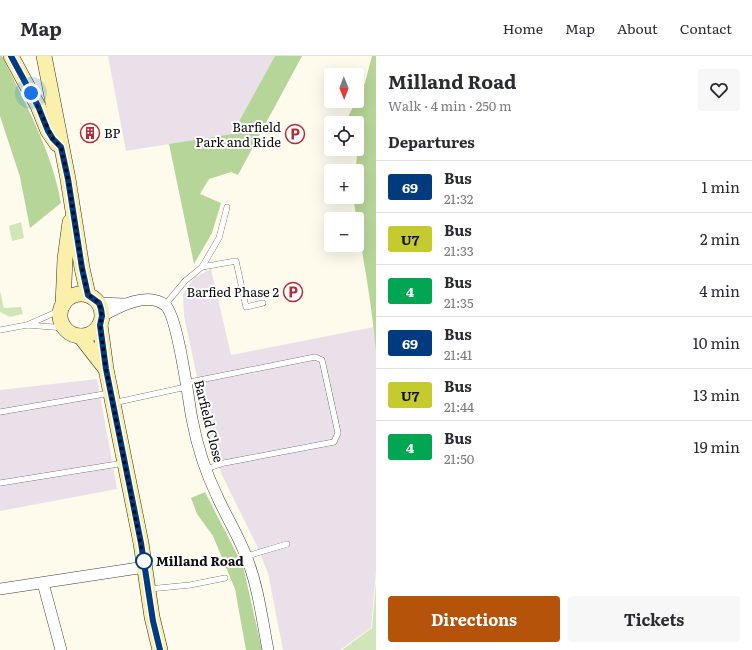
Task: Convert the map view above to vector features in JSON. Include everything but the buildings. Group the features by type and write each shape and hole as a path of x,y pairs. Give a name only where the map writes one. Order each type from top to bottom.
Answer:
{"main road":[{"path":"11,56 38,106 48,131 61,147"},
{"path":"44,56 82,268 97,310 106,369 160,650"},
{"path":"72,208 65,259 61,318 66,328 75,335 80,336 92,333 97,310"},
{"path":"62,308 66,301 76,295 97,310"},
{"path":"80,336 106,369"}],"street":[{"path":"97,310 149,300 165,305"},
{"name":"Barfield Close","path":"165,305 171,315 175,327 197,441 216,496 246,556 268,650"},
{"path":"0,589 145,567"},
{"path":"43,583 61,650"}],"lane":[{"path":"165,305 185,281 202,267 219,238 227,207"},
{"path":"202,267 236,261 246,307 263,303"},
{"path":"0,330 26,325 62,308"},
{"path":"26,325 66,328"},
{"path":"0,412 112,398 185,385 315,357 322,360 338,433 337,439 334,442 224,463 206,469"},
{"path":"0,483 124,463"},
{"path":"246,556 287,544"},
{"path":"148,589 190,585 225,578"}],"shaded area":[{"path":"108,56 275,56 232,134 126,151"},
{"path":"211,269 231,355 374,327 376,353 376,572 371,628 340,650 283,650 268,573 257,546 222,475 213,452 184,316 183,294 195,277"},
{"path":"97,379 117,489 0,511 0,390"}],"green space":[{"path":"0,56 2,56 20,91 37,128 51,165 61,203 30,228 20,177 0,116"},
{"path":"275,56 302,56 238,175 231,172 209,179 200,194 221,203 212,233 194,264 169,144 232,134"},
{"path":"372,56 376,56 376,353 362,252 364,252 364,212 355,212 354,204 364,204 364,164 356,164 357,156 364,156 364,116 348,116 352,108 364,108 364,85"},
{"path":"21,222 24,238 12,241 9,226"},
{"path":"0,291 4,308 21,307 23,314 10,317 0,312"},
{"path":"205,492 243,566 262,650 246,650 235,589 213,536 197,514 191,498"},
{"path":"376,582 376,650 342,650 372,628"}],"bus line":[{"name":"69","path":"11,56 38,106 48,131 61,147 72,198 72,208 88,295 99,303 101,309 102,316 100,325 106,369 141,543 153,621 160,650"}],"place":[{"name":"BP","path":"90,133"},
{"name":"Barfield Park and Ride","path":"295,134"},
{"name":"Barfied Phase 2","path":"293,292"},
{"name":"Milland Road","path":"144,561"}],"route":[{"path":"31,93 48,131 61,147 72,198 72,208 88,295 99,303 101,309 102,316 100,325 106,369 144,561"}]}
